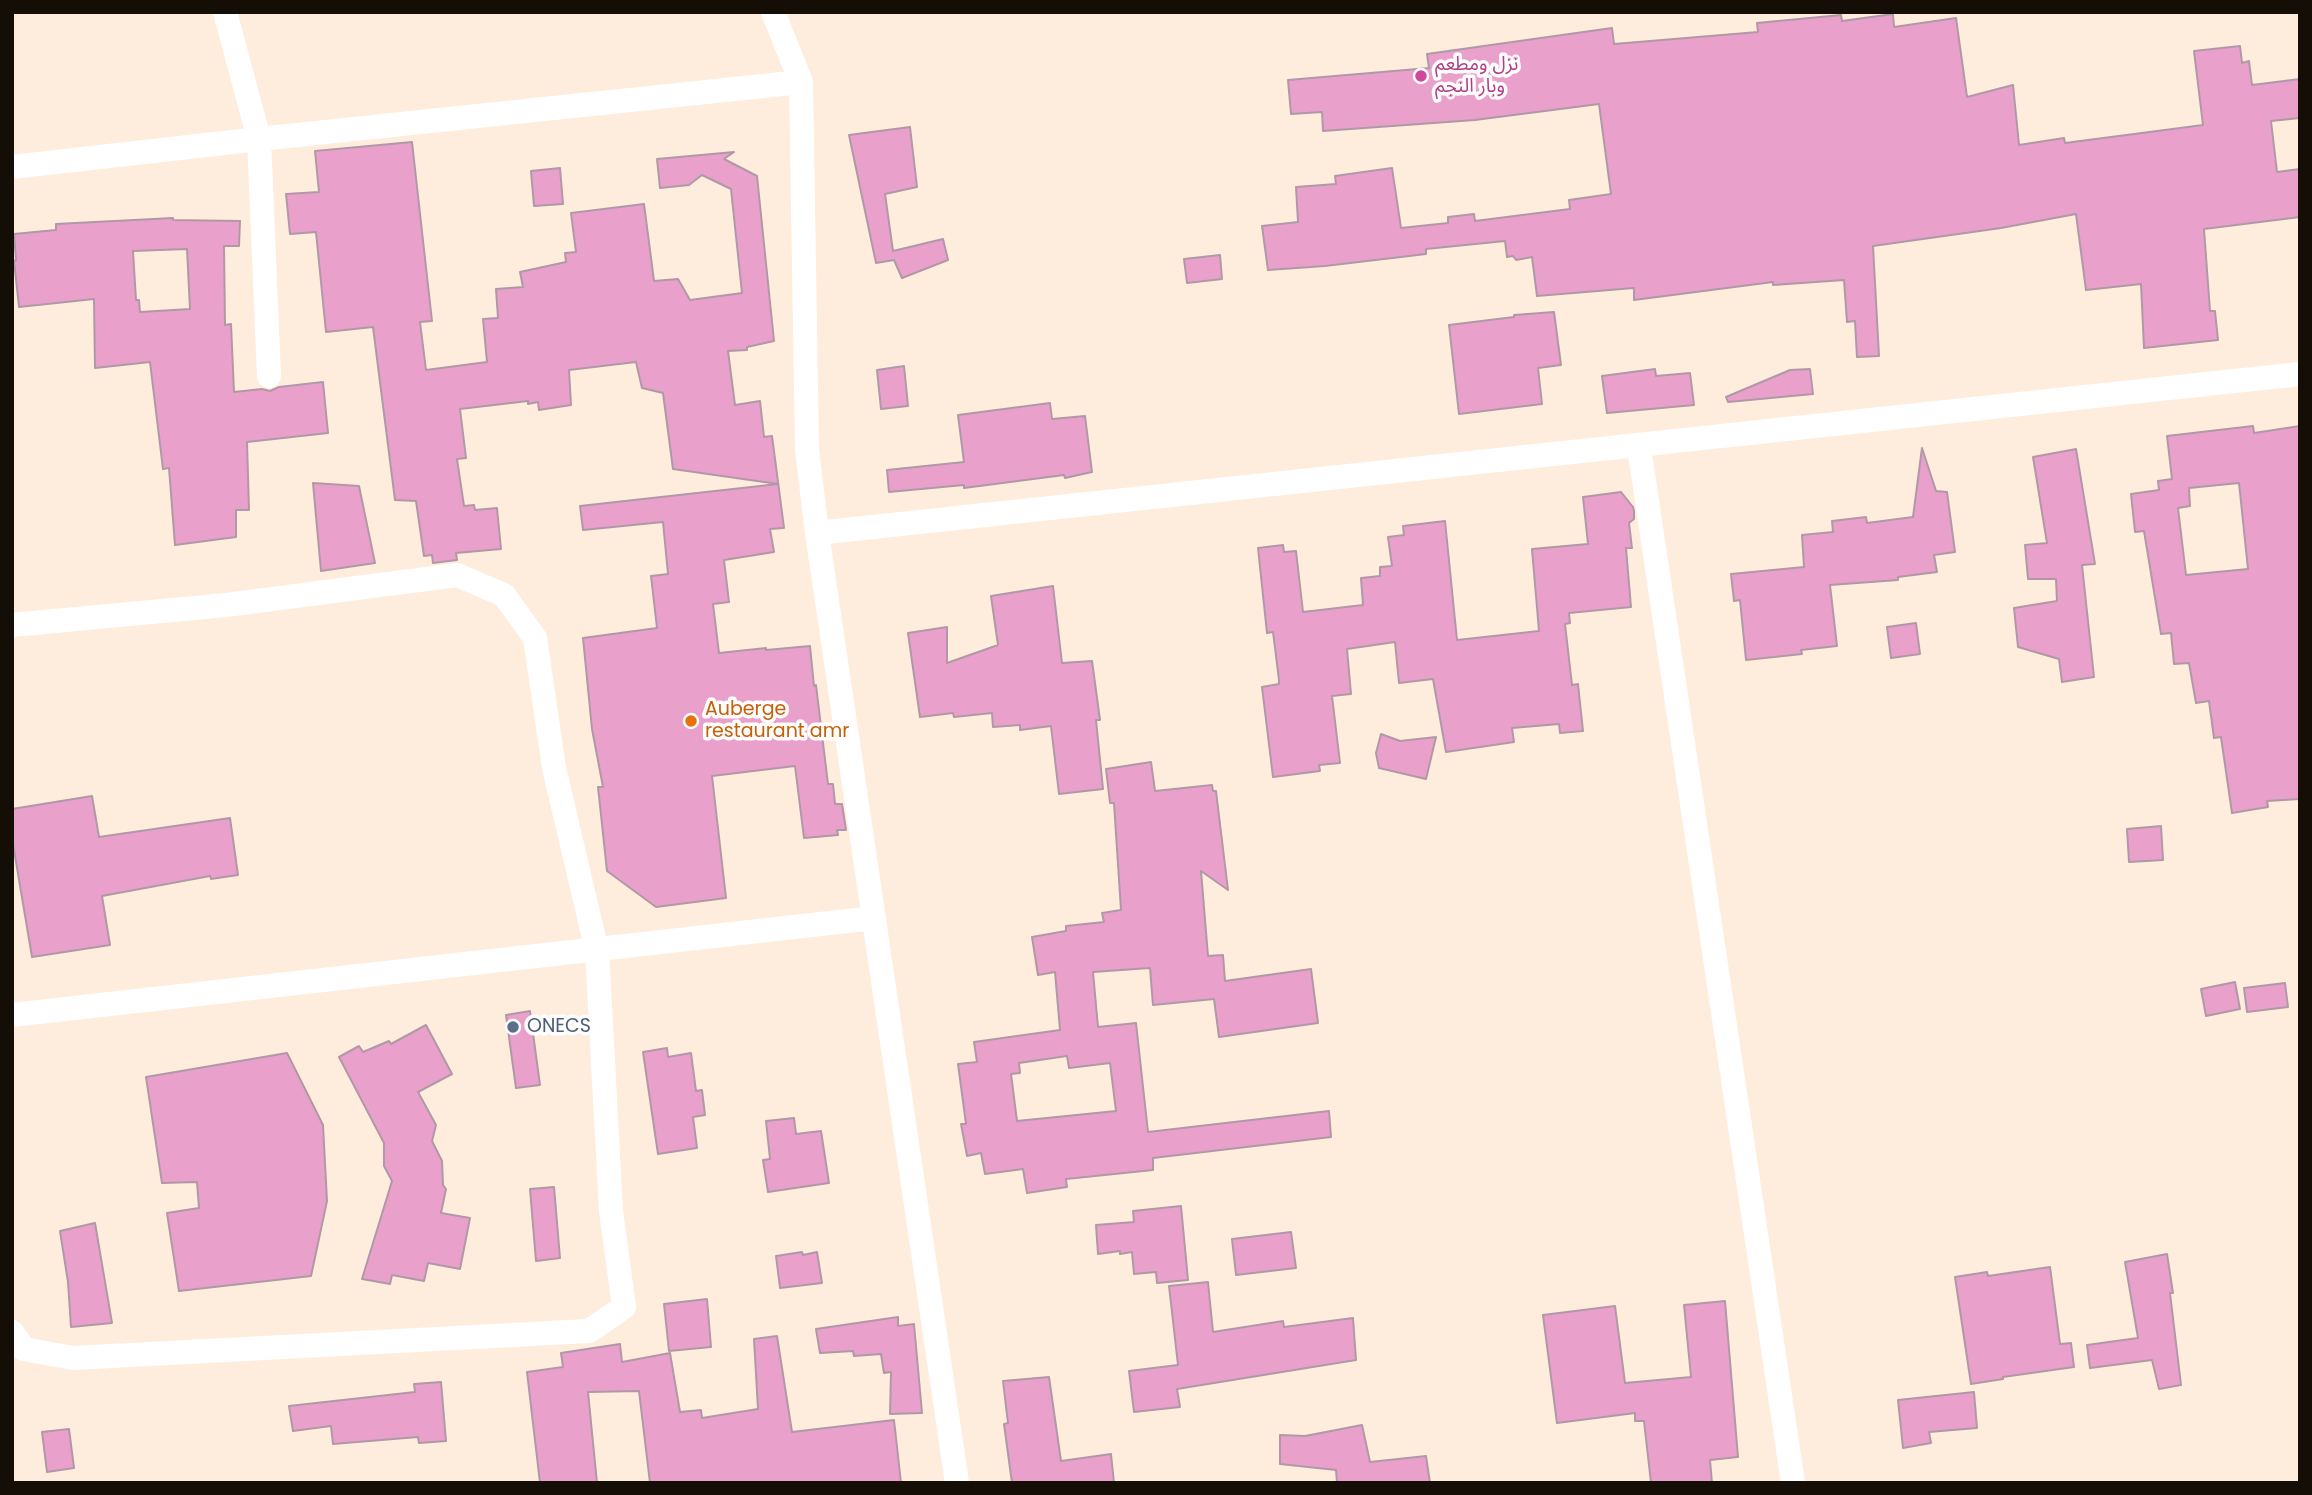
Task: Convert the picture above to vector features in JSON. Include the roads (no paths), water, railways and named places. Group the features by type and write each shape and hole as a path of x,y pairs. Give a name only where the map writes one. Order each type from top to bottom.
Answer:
{"street":[{"path":"225,12 259,139 269,376"},
{"path":"773,12 801,82 807,450 817,533 957,1483"},
{"path":"12,167 801,82"},
{"path":"817,533 1639,447 2300,374"},
{"path":"1639,447 1793,1483"},
{"path":"12,625 226,605 457,575 504,596 536,638 554,768 597,951 611,1211 624,1307 589,1331 74,1359 24,1349 12,1332"},
{"path":"12,1015 874,918"}],"place":[{"name":"نزل ومطعم وبار النجم","path":"1421,76"},
{"name":"Auberge restaurant amr","path":"691,721"},
{"name":"ONECS","path":"513,1027"}]}
